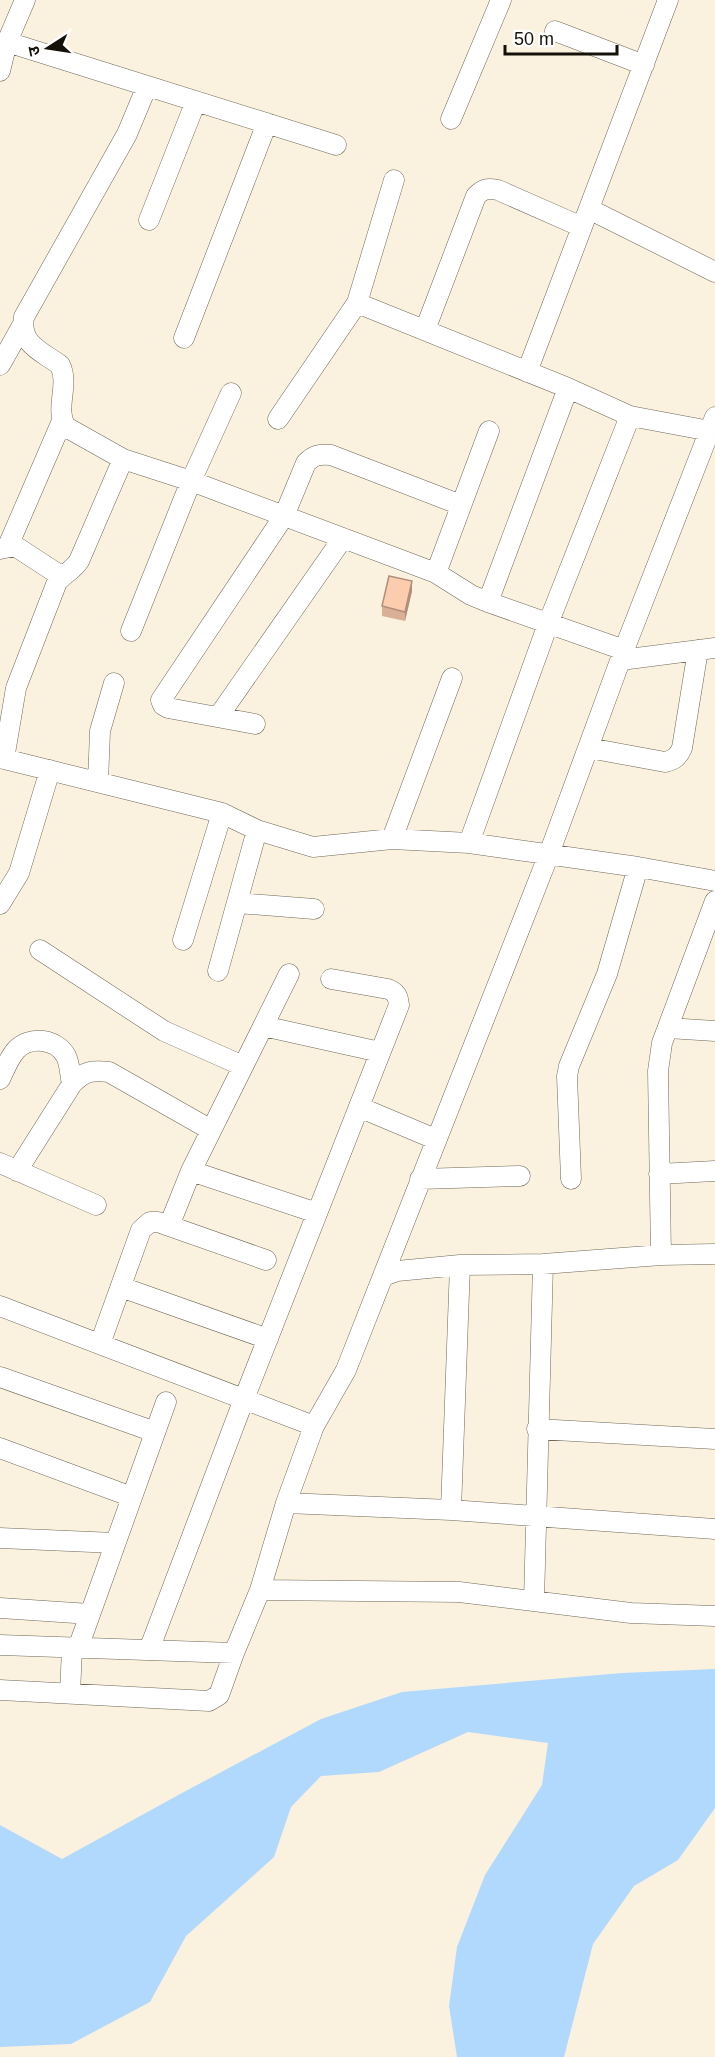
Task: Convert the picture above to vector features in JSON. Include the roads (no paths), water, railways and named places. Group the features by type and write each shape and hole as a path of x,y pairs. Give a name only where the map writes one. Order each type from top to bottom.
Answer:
{"street":[{"path":"0,71 4,46 25,0"},
{"path":"451,119 501,0"},
{"path":"527,372 668,0"},
{"path":"555,31 644,65"},
{"path":"4,46 147,86 336,145"},
{"path":"0,365 22,326 24,317 126,134 147,86"},
{"path":"149,220 196,101"},
{"path":"184,338 267,123"},
{"path":"278,419 357,303 394,180"},
{"path":"425,330 476,196 482,190 489,188 586,218 715,272"},
{"path":"0,1690 209,1701 219,1695 260,1590 286,1503 314,1426 346,1370 394,1272 420,1179 435,1139 549,854 712,424 630,416 568,388 357,303"},
{"path":"22,326 23,334 28,341 60,365 63,371 61,414 66,427 123,459 191,481 436,573 471,595 623,655 706,649 679,755 665,762 590,748"},
{"path":"488,602 568,388"},
{"path":"131,631 191,481 231,393"},
{"path":"470,843 548,624 630,416"},
{"path":"4,548 62,421"},
{"path":"436,573 489,431"},
{"path":"255,724 168,708 161,700 284,516 306,463 319,454 331,455 461,505"},
{"path":"123,459 79,561 57,582 8,684 2,759 222,813 257,830 313,848 392,839 470,843 638,867 715,881"},
{"path":"218,717 343,538"},
{"path":"4,548 15,546 61,576"},
{"path":"392,839 452,678"},
{"path":"98,782 100,731 114,683"},
{"path":"0,904 19,873 50,770"},
{"path":"183,940 222,813"},
{"path":"218,971 257,830"},
{"path":"572,1179 567,1076 607,974 638,867"},
{"path":"661,1255 657,1071 662,1043 715,901"},
{"path":"237,903 314,909"},
{"path":"40,950 164,1031 243,1066"},
{"path":"169,1226 191,1171 289,974"},
{"path":"149,1650 244,1399 399,1005 395,992 388,989 331,979"},
{"path":"263,1026 380,1052"},
{"path":"668,1028 715,1031"},
{"path":"0,1079 17,1048 37,1040 62,1049 68,1059 72,1084"},
{"path":"96,1205 9,1167 72,1084 86,1072 94,1070 110,1072 211,1131"},
{"path":"359,1107 435,1139"},
{"path":"191,1171 317,1213"},
{"path":"660,1174 715,1171"},
{"path":"420,1179 520,1176"},
{"path":"100,1344 141,1230 150,1222 158,1222 266,1260"},
{"path":"394,1272 460,1265 543,1264 661,1255 715,1254"},
{"path":"534,1601 543,1264"},
{"path":"451,1510 460,1265"},
{"path":"121,1287 268,1339"},
{"path":"0,1306 314,1426"},
{"path":"0,1377 155,1432"},
{"path":"70,1694 75,1648 90,1614 166,1402"},
{"path":"537,1429 715,1439"},
{"path":"0,1448 132,1497"},
{"path":"286,1503 451,1510 715,1529"},
{"path":"0,1538 116,1543"},
{"path":"260,1590 459,1592 631,1613 715,1616"},
{"path":"0,1608 90,1614"},
{"path":"0,1645 234,1653"}],"water":[{"path":"715,1669 715,1808 678,1860 634,1886 593,1944 564,2057 457,2057 449,2006 457,1947 485,1875 542,1785 548,1743 468,1732 379,1772 321,1776 291,1807 274,1857 186,1936 150,2002 71,2044 0,2047 0,1825 62,1859 321,1719 402,1692 622,1673"}]}
